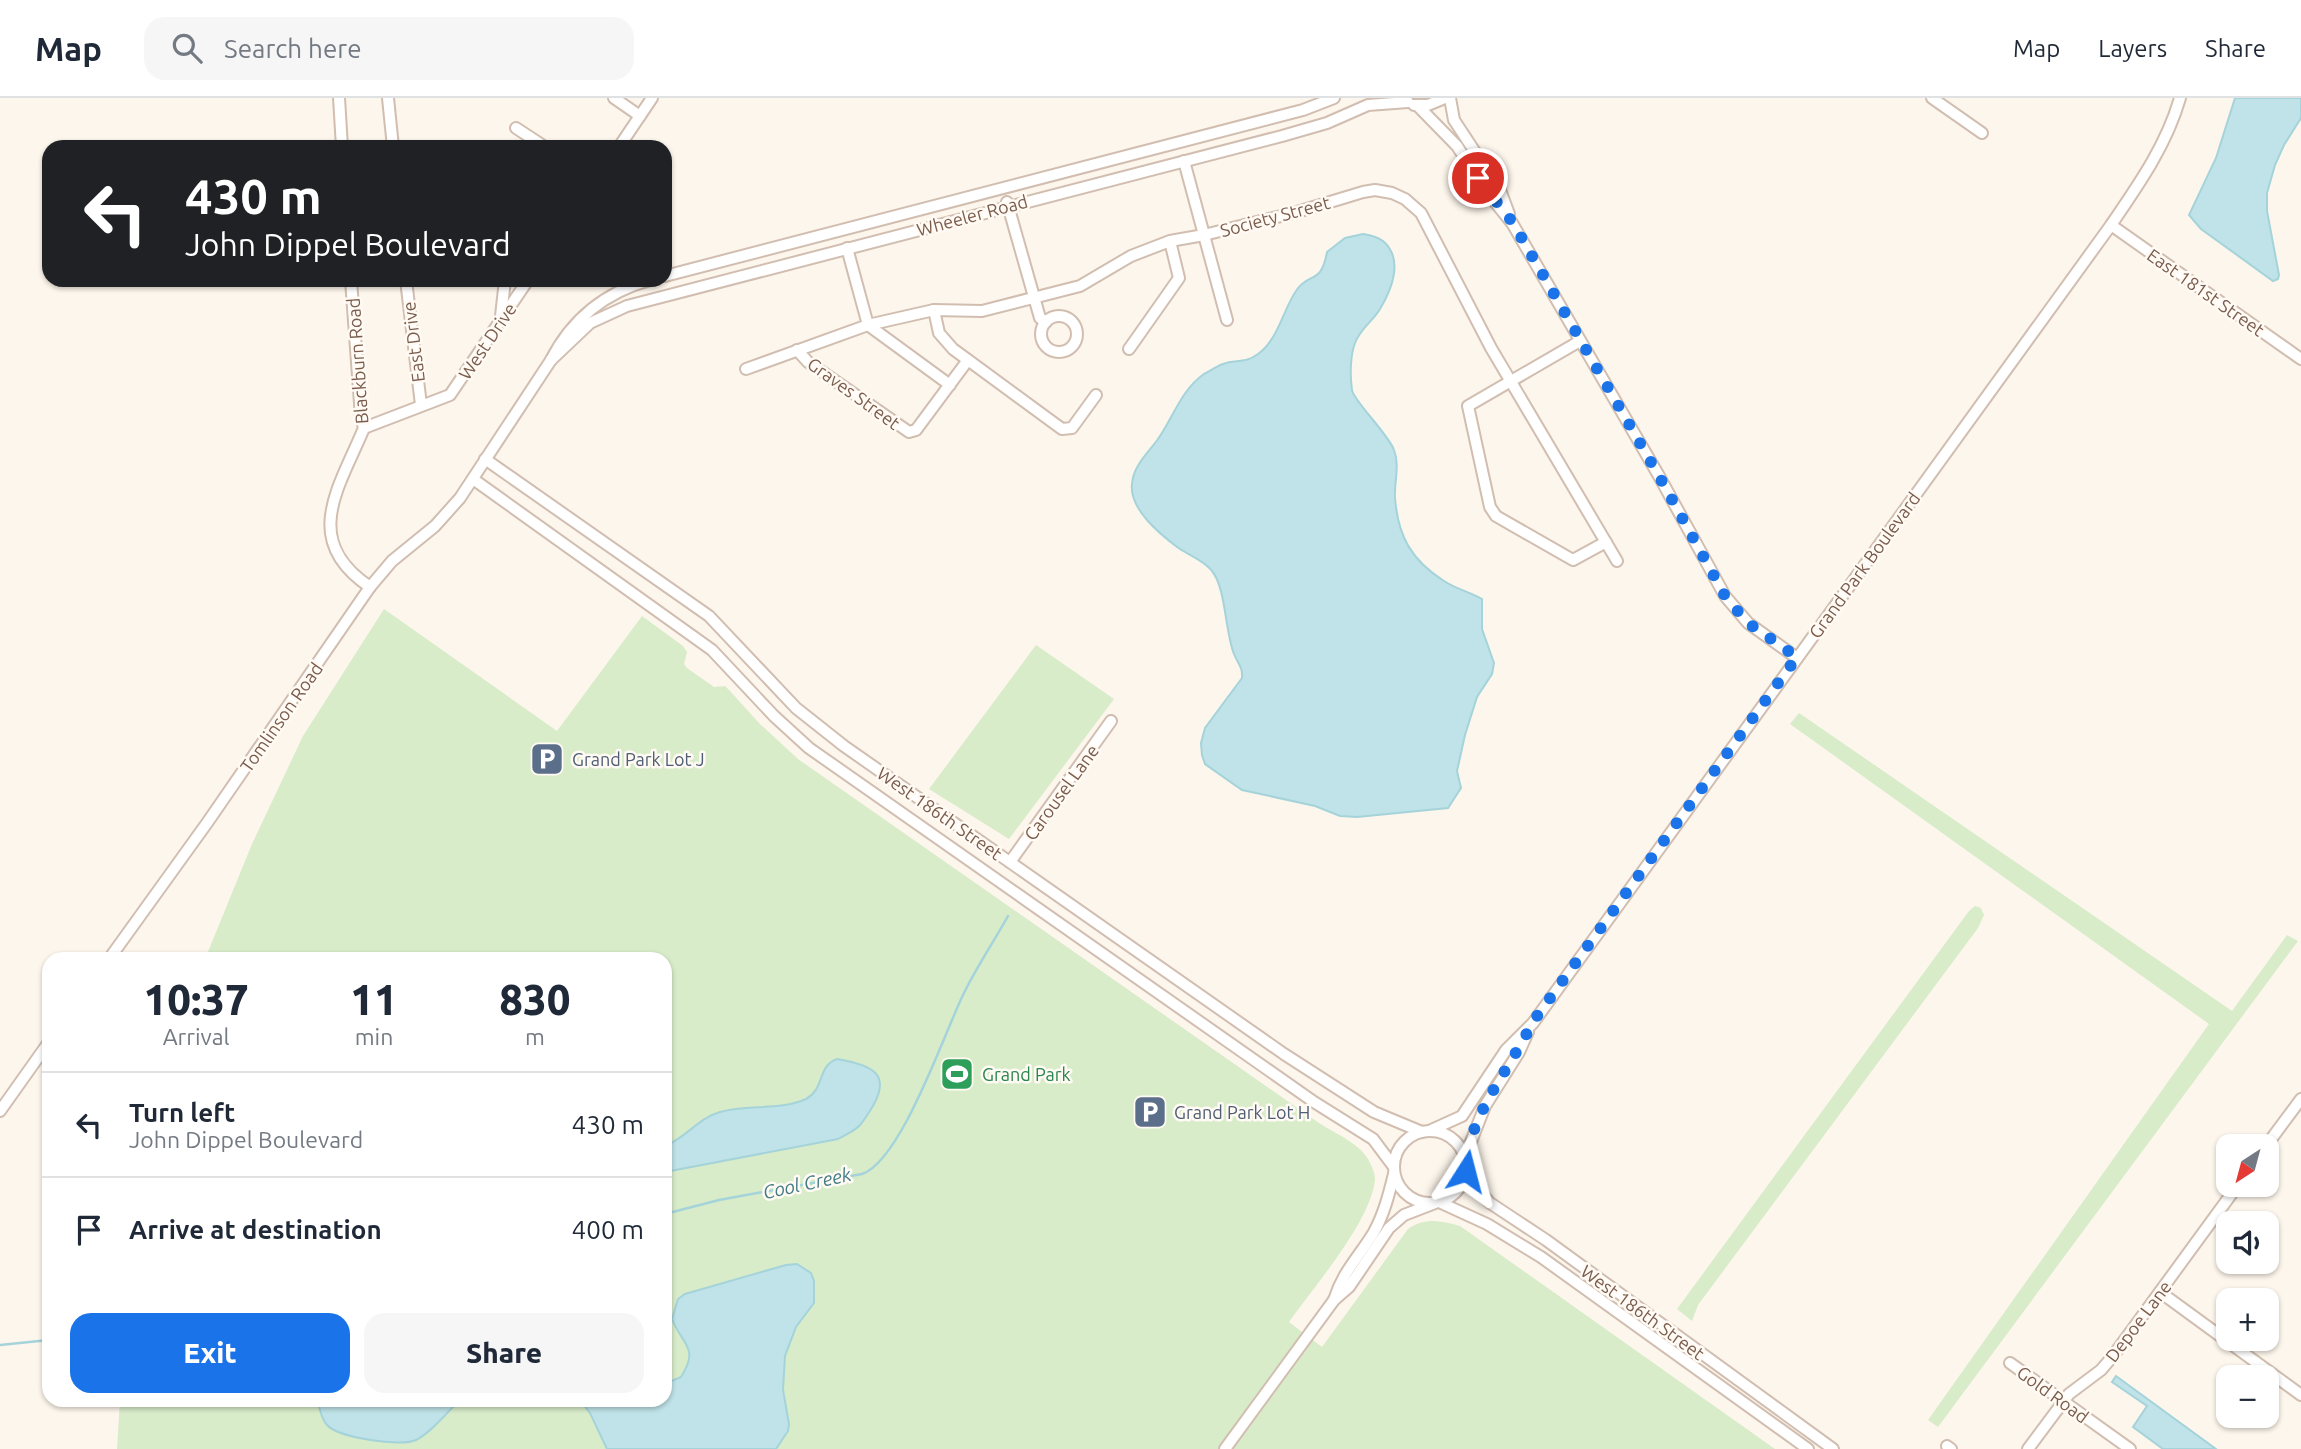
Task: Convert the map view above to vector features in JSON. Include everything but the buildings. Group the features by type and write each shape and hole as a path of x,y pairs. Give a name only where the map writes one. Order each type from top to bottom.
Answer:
{"street":[{"path":"339,98 342,140"},
{"path":"388,98 392,140"},
{"path":"614,98 640,116"},
{"path":"624,140 652,98"},
{"name":"Wheeler Road","path":"672,274 1303,110 1334,98"},
{"path":"1447,98 1454,120 1500,190 1513,223 1725,596 1748,623 1797,657"},
{"name":"Wheeler Road","path":"551,360 590,323 627,306 1327,123 1368,105 1409,102 1434,104 1447,98"},
{"path":"1932,98 1982,133"},
{"name":"Grand Park Boulevard","path":"1425,1132 1462,1116 1506,1050 1532,1023 2111,225 2153,163 2171,126 2180,98"},
{"path":"1409,102 1457,146 1486,191 1513,223"},
{"path":"516,128 534,140"},
{"path":"1184,161 1227,320"},
{"path":"1003,189 1040,318 1046,322"},
{"name":"Society Street","path":"746,369 868,325 934,310 982,311 1080,286 1131,256 1170,241 1204,235 1375,190 1392,193 1405,199 1421,213 1491,348 1617,561"},
{"name":"East 181st Street","path":"2111,225 2301,359"},
{"path":"1129,349 1177,282 1179,274 1170,241"},
{"path":"847,248 868,325 950,385 968,360"},
{"name":"Blackburn Road","path":"352,287 364,428 334,496 330,528 332,543 339,558 350,572 370,587"},
{"name":"East Drive","path":"407,287 421,405"},
{"path":"500,322 504,287"},
{"name":"West Drive","path":"364,428 450,395 523,287"},
{"name":"Wheeler Road","path":"470,484 561,342 596,305 616,292 630,287"},
{"path":"934,310 939,333 947,344 1066,429 1076,424 1096,395"},
{"path":"1580,341 1468,406 1490,506 1496,516 1573,560 1606,542"},
{"name":"Graves Street","path":"797,350 808,362 906,430 913,432 950,385"},
{"name":"West 186th Street","path":"485,459 709,617 805,716 917,798 1284,1054 1374,1112 1425,1132"},
{"name":"West 186th Street","path":"470,484 712,650 792,734 905,816 1314,1102 1373,1139 1394,1170"},
{"name":"Tomlinson Road","path":"113,952 221,803 370,587 405,548 442,518 470,484"},
{"name":"Carousel Lane","path":"1010,862 1111,721"},
{"path":"905,816 917,798"},
{"name":"Grand Park Boulevard","path":"1466,1161 1485,1106 1519,1052 1532,1023"},
{"path":"0,1111 42,1052"},
{"path":"2275,1134 2301,1099"},
{"path":"1224,1449 1334,1300 1349,1287 1389,1228 1404,1215 1448,1199 1458,1190 1465,1178 1466,1161 1459,1145 1448,1136 1425,1132 1404,1142 1396,1154 1384,1213 1340,1279 1334,1300"},
{"name":"West 186th Street","path":"1466,1161 1479,1191 1490,1203 1546,1240 1833,1449"},
{"path":"1394,1170 1399,1187 1409,1197 1421,1202 1437,1203"},
{"name":"Depoe Lane","path":"2034,1447 2063,1401 2108,1363 2229,1197"},
{"name":"West 186th Street","path":"1437,1203 1487,1224 1545,1260 1808,1449"},
{"path":"2160,1292 2301,1395"},
{"name":"Gold Road","path":"2010,1363 2130,1449"}],"green space":[{"name":"Grand Park","path":"384,609 557,731 642,616 683,646 687,652 684,664 687,668 714,687 725,686 760,724 798,759 1364,1153 1375,1179 1364,1214 1326,1273 1289,1322 1322,1347 1408,1229 1427,1221 1460,1226 1775,1449 117,1449 120,1407 672,1407 672,952 208,952 252,844 303,736"},
{"path":"1036,645 1114,699 1009,839 929,789"},
{"path":"1799,713 2232,1011 2287,935 2298,941 1938,1427 1928,1420 2209,1024 1790,724"},
{"path":"1975,906 1981,908 1984,915 1978,928 1698,1305 1692,1321 1677,1309"}],"water":[{"path":"2235,98 2301,98 2301,118 2284,145 2267,193 2267,211 2279,275 2278,279 2273,281 2201,229 2189,215 2216,158"},
{"path":"1363,234 1381,240 1389,248 1393,256 1394,274 1380,309 1355,343 1351,366 1352,390 1394,450 1397,462 1397,512 1408,546 1433,573 1449,584 1482,599 1482,629 1494,663 1492,674 1477,697 1465,735 1457,771 1461,788 1448,808 1357,817 1340,816 1315,806 1242,790 1205,764 1201,743 1205,728 1242,678 1242,671 1231,645 1217,579 1205,564 1177,547 1147,520 1135,503 1132,484 1138,466 1189,388 1218,366 1249,359 1265,348 1296,291 1305,281 1318,274 1327,252 1345,238"},
{"path":"837,1059 859,1064 874,1072 880,1081 872,1107 853,1131 838,1139 672,1171 672,1142 705,1119 730,1110 785,1105 806,1099 816,1090 831,1062"},
{"path":"797,1264 811,1273 814,1281 814,1303 796,1327 785,1356 783,1390 789,1424 788,1431 776,1449 607,1449 585,1407 672,1407 672,1381 681,1377 689,1359 687,1346 672,1319 678,1299 685,1294"},
{"path":"2116,1376 2216,1449 2163,1449 2133,1427 2147,1406 2112,1382"},
{"path":"319,1407 453,1407 434,1427 409,1442 370,1440 344,1434 333,1430 323,1420"}],"waterway":[{"name":"Cool Creek","path":"672,1212 719,1200 862,1174 877,1164 892,1146 906,1122 963,995 1008,916"},
{"name":"Cool Creek","path":"0,1345 42,1341"}],"place":[{"name":"Grand Park Lot J","path":"547,759"},
{"name":"Grand Park","path":"957,1074"},
{"name":"Grand Park Lot H","path":"1150,1112"}],"route":[{"path":"1466,1171 1465,1157 1480,1116 1519,1052 1532,1023 1797,657 1748,623 1725,596 1513,223 1478,178"}]}
